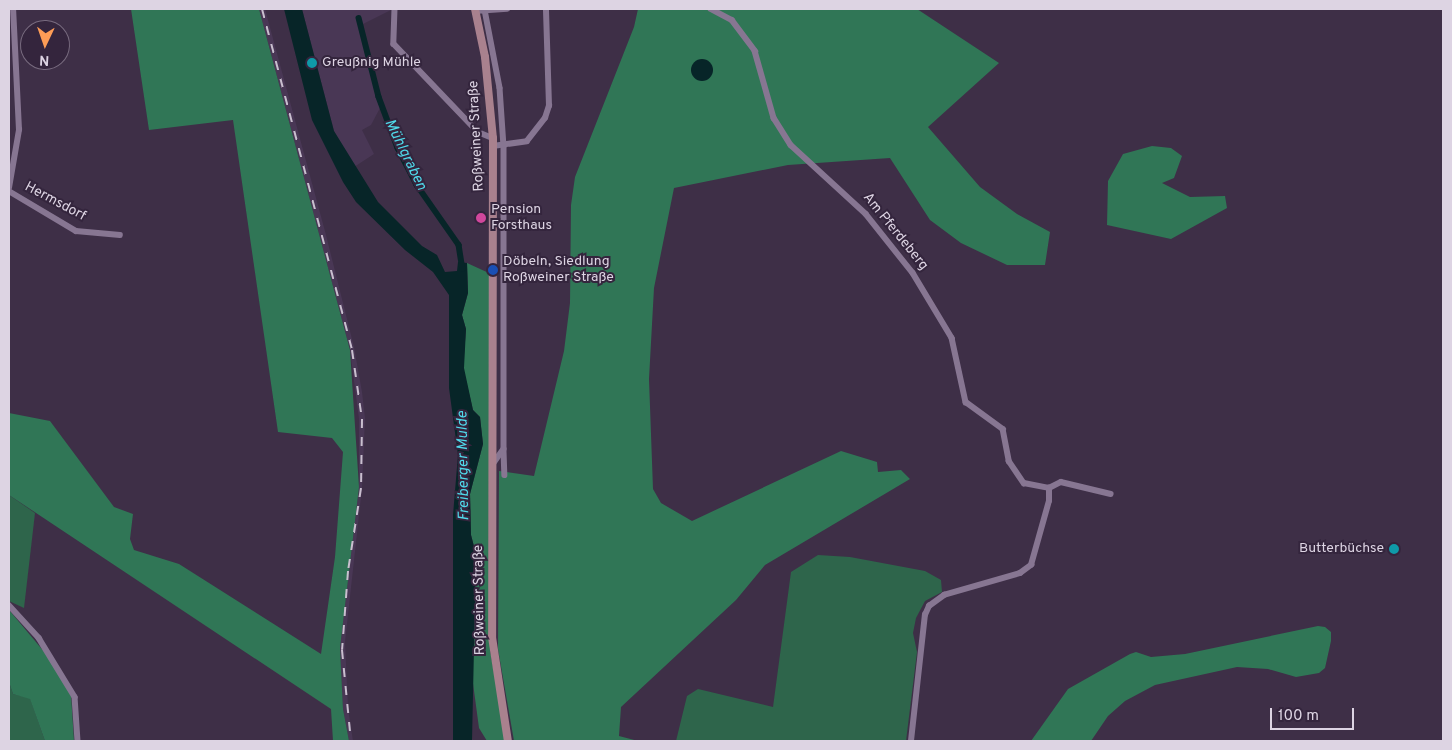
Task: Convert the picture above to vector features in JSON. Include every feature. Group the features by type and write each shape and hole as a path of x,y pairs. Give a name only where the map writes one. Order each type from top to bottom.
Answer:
{"main road":[{"name":"Roßweiner Straße","path":"475,10 485,57 493,142 492,650 508,741"}],"street":[{"name":"Hermsdorf","path":"14,9 20,130 9,190 76,232 120,235"},
{"path":"475,10 507,9"},
{"path":"395,10 394,44 478,132 493,142 504,146 516,145 532,136 549,106 546,9"},
{"name":"Am Pferdeberg","path":"711,9 732,20 755,51 774,118 788,142 866,214 913,273 952,338 966,402 1003,429 1009,461 1024,483 1048,488"},
{"path":"485,10 500,88 504,146 505,474"},
{"path":"493,193 504,193"},
{"path":"493,252 504,252"},
{"path":"493,465 504,449"},
{"path":"911,741 924,626 929,606 938,598 1020,573 1031,566 1049,500 1048,488 1060,482 1111,494"},
{"path":"9,605 39,638 75,697 78,741"}],"shaded area":[{"path":"259,9 265,9 326,235 354,347 362,392 365,418 362,488 345,642 348,708 353,741 349,741 343,709 340,648 359,487 359,419 350,350"},
{"path":"302,9 393,9 359,26 380,108 371,125 362,130 374,154 354,167 334,131"}],"green space":[{"path":"131,9 259,9 350,350 359,487 340,648 343,709 349,741 333,741 331,709 9,495 9,413 50,421 114,507 133,514 130,539 134,550 179,564 321,654 335,557 343,452 332,438 278,432 233,120 149,130"},
{"path":"638,9 917,9 999,63 928,127 980,187 1017,214 1050,232 1045,265 1007,265 961,243 930,220 890,158 788,165 674,188 654,288 649,379 653,489 661,503 692,521 841,451 877,462 878,472 901,470 910,479 765,565 736,600 621,707 619,736 638,741 514,741 498,649 499,471 534,476 564,351 570,303 571,205 575,177 634,27"},
{"path":"1152,146 1171,148 1182,156 1174,178 1162,183 1190,197 1225,196 1227,208 1171,239 1107,225 1108,181 1123,154"},
{"path":"467,263 491,274 490,650 506,741 487,741 479,728 472,676 476,554 471,535 470,494 483,444 480,417 473,410 463,368 466,329 462,315 468,293"},
{"path":"9,495 35,513 24,608 9,601"},
{"path":"818,555 850,557 925,571 941,580 942,592 925,601 916,618 913,633 917,652 906,741 676,741 687,696 698,689 773,707 791,572"},
{"path":"9,610 46,654 71,695 74,741 45,741 30,699 13,694 9,682"},
{"path":"1318,626 1325,627 1331,632 1325,668 1319,673 1296,677 1268,669 1237,667 1155,685 1125,701 1108,716 1091,741 1031,741 1068,689 1130,654 1136,652 1151,657 1185,654"},
{"path":"9,682 13,694 30,698 45,741 9,741"}],"water":[{"name":"Freiberger Mulde","path":"284,9 302,9 334,131 378,202 422,246 437,255 445,272 457,271 458,262 467,263 468,293 462,315 466,329 464,368 473,410 480,417 483,444 470,494 471,535 476,554 472,741 453,741 453,515 458,455 449,388 449,295 433,272 405,250 356,202 343,182 312,120"},
{"path":"702,59 710,62 713,70 710,78 702,81 694,78 691,70 694,62"}],"waterway":[{"name":"Mühlgraben","path":"359,18 379,97 398,148 417,185 459,245 463,269"}],"railway":[{"path":"262,9 352,350 362,419 361,488 348,571 342,650 351,741"}],"place":[{"name":"Greußnig Mühle","path":"312,63"},
{"name":"Pension Forsthaus","path":"481,218"},
{"name":"Döbeln, Siedlung Roßweiner Straße","path":"493,270"},
{"name":"Butterbüchse","path":"1394,549"}]}
